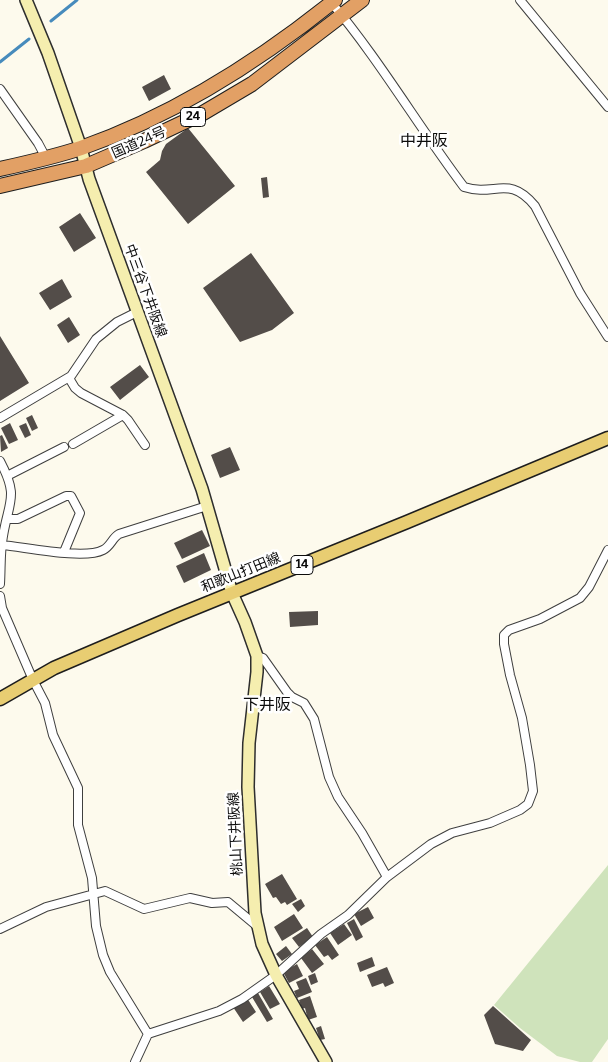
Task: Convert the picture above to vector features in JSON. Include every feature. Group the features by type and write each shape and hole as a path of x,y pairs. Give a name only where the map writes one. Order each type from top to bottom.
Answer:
{"highway":[{"name":"国道24号","path":"0,186 86,166 203,113 252,84 362,0"},
{"name":"国道24号","path":"0,169 81,148 123,132 180,105 236,73 289,36 332,1"}],"main road":[{"name":"中三谷下井阪線","path":"26,0 48,53 81,148 89,179 207,506 232,593"},
{"name":"和歌山打田線","path":"0,699 54,668 608,438"},
{"name":"桃山下井阪線","path":"232,593 246,622 256,656 257,672 249,742 248,787 255,913 262,944 276,975 326,1062"}],"street":[{"path":"520,0 608,107"},
{"path":"332,1 342,17 363,42 431,143 464,187 471,189 514,188 526,194 535,206 580,293 608,337"},
{"path":"0,89 38,142 46,158"},
{"path":"0,418 69,378 96,339 116,322 137,312"},
{"path":"69,378 81,394 123,415 145,445"},
{"path":"73,444 123,415"},
{"path":"8,476 64,447"},
{"path":"0,461 12,488 12,501 2,545 0,584"},
{"path":"7,519 15,520 66,496 71,496 80,513 64,552"},
{"path":"2,545 92,554 108,547 114,537 120,534 207,506"},
{"path":"135,1062 148,1034 219,1011 242,999 276,975 321,934 348,915 387,877 431,844 452,833 490,823 520,810 528,804 533,791 530,765 522,718 510,675 504,635 509,630 540,619 580,598 590,587 608,550"},
{"path":"0,596 2,608 33,680 46,703 53,735 78,788 78,825 89,862 96,926 103,955 110,972 148,1034"},
{"path":"256,656 263,658 286,692 304,703 314,719 329,777 338,798 387,877"},
{"path":"0,929 46,907 105,891 144,909 190,898 212,903 228,902 258,927"}],"green space":[{"path":"608,865 608,1039 592,1062 580,1062 557,1056 520,1028 494,1005"}],"building":[{"path":"164,75 171,89 149,101 142,87"},
{"path":"188,128 235,186 188,224 146,172 160,160 166,144"},
{"path":"267,177 269,197 263,198 261,178"},
{"path":"80,213 96,238 74,252 59,227"},
{"path":"251,253 294,313 272,330 240,342 203,288"},
{"path":"62,279 72,297 50,310 39,293"},
{"path":"69,317 80,335 68,343 57,325"},
{"path":"0,336 29,383 0,401"},
{"path":"140,365 149,377 120,400 110,387"},
{"path":"32,415 38,428 32,431 26,418"},
{"path":"10,423 18,440 9,444 1,428"},
{"path":"26,423 31,435 25,438 19,426"},
{"path":"2,435 8,448 1,452 0,436"},
{"path":"230,447 240,470 220,478 211,455"},
{"path":"202,530 210,546 182,559 174,543"},
{"path":"204,553 211,570 184,583 176,566"},
{"path":"318,611 318,625 290,627 289,612"},
{"path":"282,874 297,899 287,905 285,902 281,904 276,897 273,898 265,884"},
{"path":"301,899 305,906 298,912 292,904"},
{"path":"368,907 374,918 361,926 354,914"},
{"path":"294,914 303,928 282,941 274,927"},
{"path":"354,919 363,937 356,941 347,923"},
{"path":"344,924 352,935 338,945 330,933"},
{"path":"307,928 313,937 299,947 292,938"},
{"path":"327,937 339,955 332,960 328,955 324,957 315,945"},
{"path":"286,946 292,954 282,961 276,954"},
{"path":"312,949 324,964 312,973 301,958"},
{"path":"372,957 375,966 360,972 357,963"},
{"path":"297,964 303,976 289,983 283,972"},
{"path":"387,967 394,983 385,987 383,983 372,987 367,975"},
{"path":"315,973 318,982 311,985 308,976"},
{"path":"306,978 312,992 297,998 294,991 299,989 296,982"},
{"path":"269,986 280,1004 270,1009 260,992"},
{"path":"258,993 273,1019 267,1022 252,997"},
{"path":"310,996 317,1017 308,1020 305,1008 302,1009 299,1000"},
{"path":"247,998 256,1012 243,1022 233,1007"},
{"path":"493,1006 531,1040 523,1051 495,1044 484,1015"},
{"path":"321,1026 325,1039 320,1040 316,1028"}],"waterway":[{"path":"51,21 77,0"},
{"path":"0,62 29,39"}],"district":[{"name":"中井阪","path":"424,142"},
{"name":"下井阪","path":"267,706"}]}
